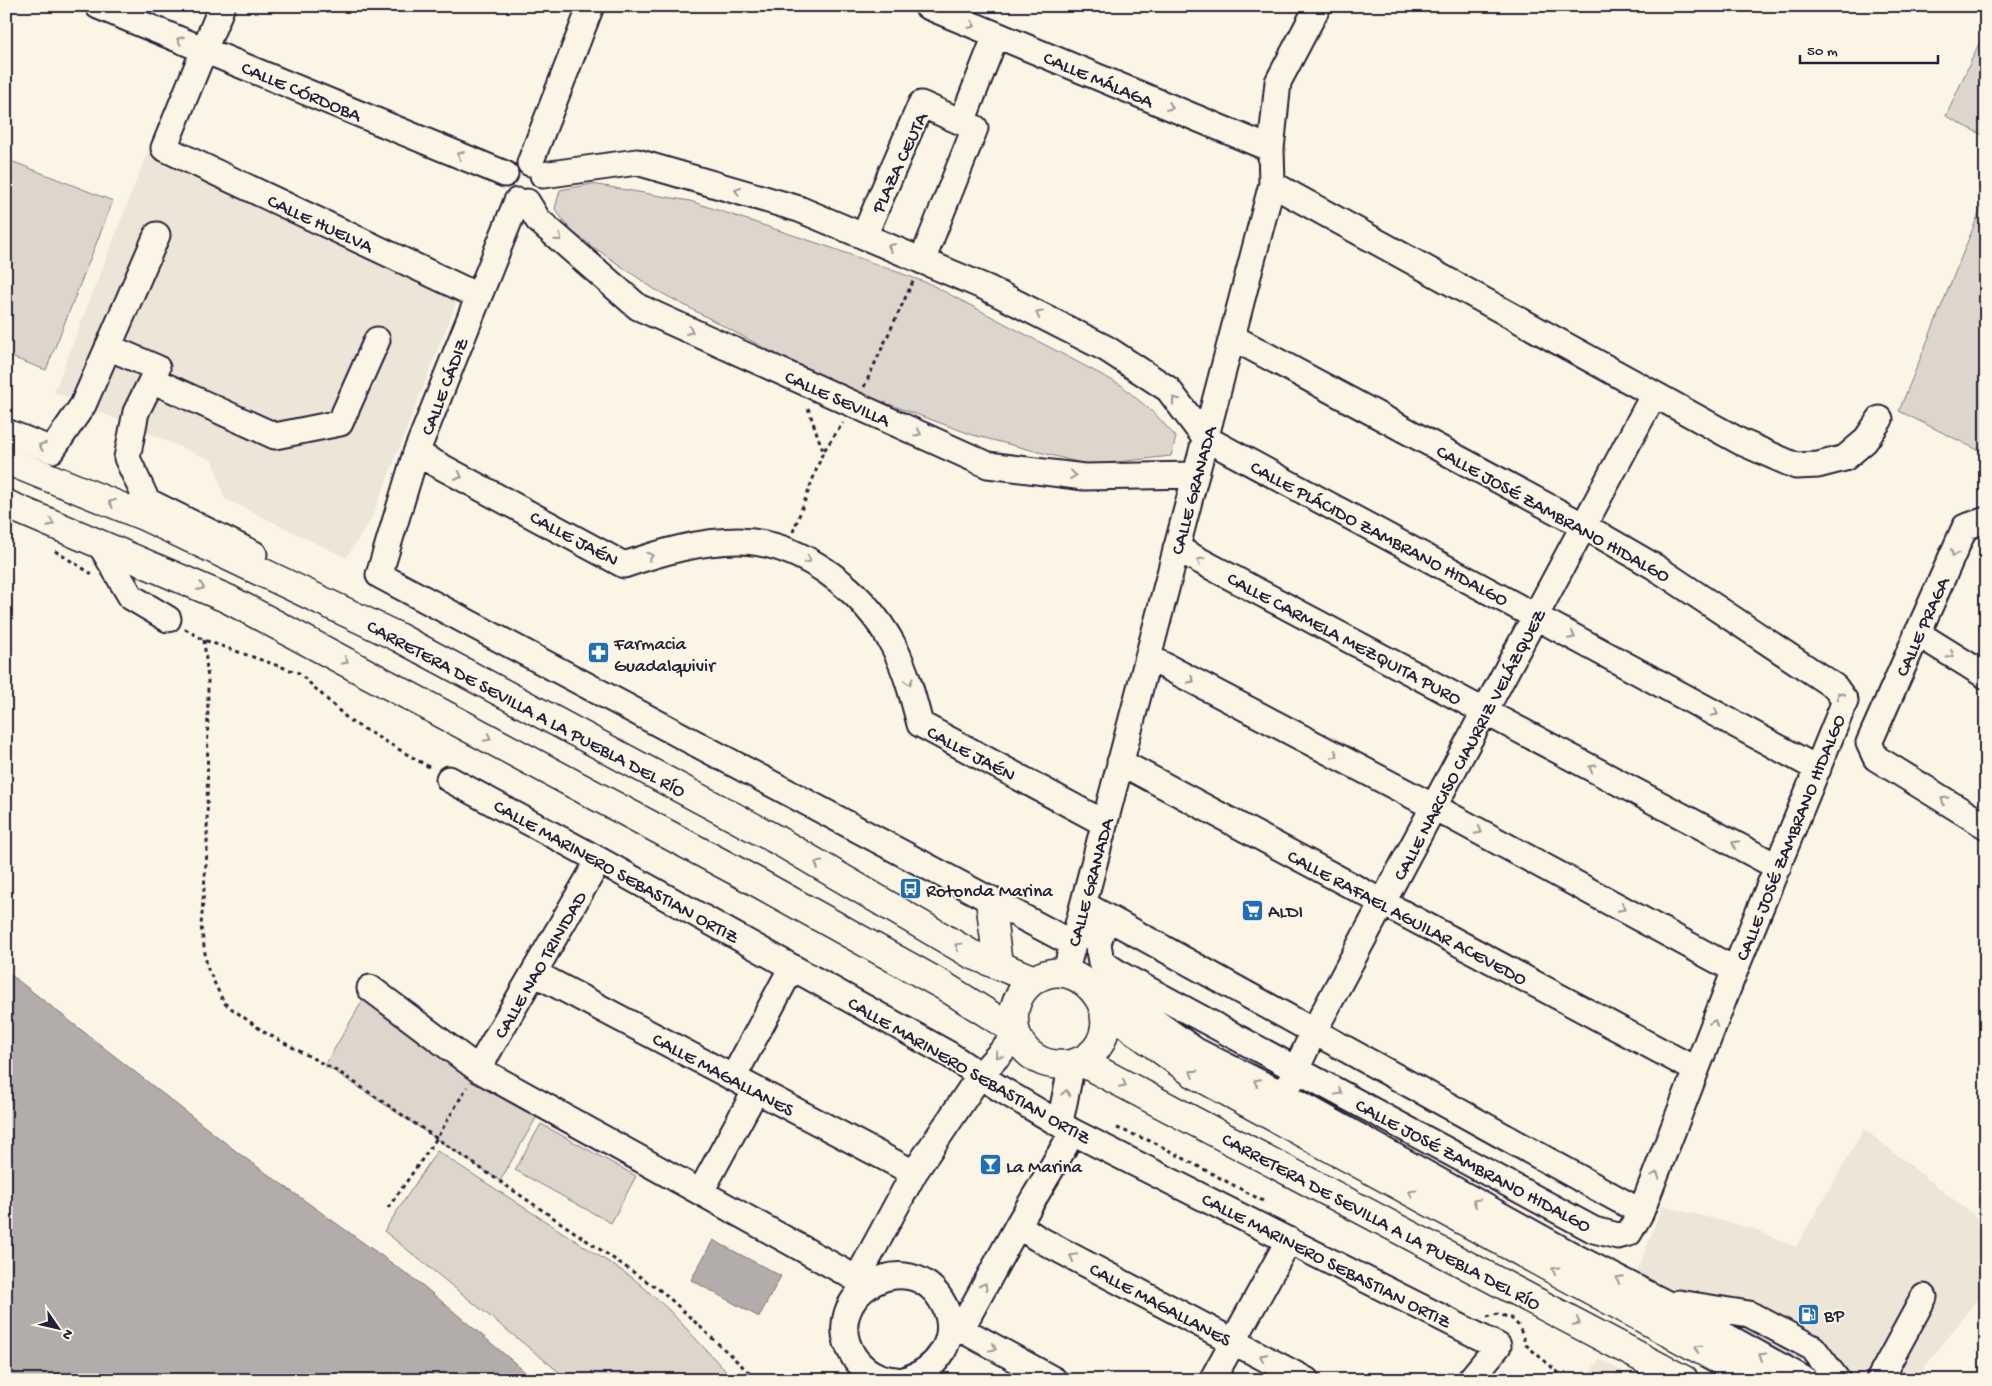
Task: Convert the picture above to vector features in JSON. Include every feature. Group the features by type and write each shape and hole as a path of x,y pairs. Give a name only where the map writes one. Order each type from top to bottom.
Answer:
{"main road":[{"name":"CARRETERA DE SEVILLA A LA PUEBLA DEL RÍO","path":"6,460 146,517 398,637 777,840 971,954 1034,980"},
{"path":"6,504 228,599 753,880 944,986 1015,1033"},
{"path":"990,900 998,965"},
{"path":"1065,973 1076,976 1090,985 1098,994 1104,1008 1105,1028 1099,1043 1089,1055 1076,1062 1051,1065 1029,1056 1020,1045 1015,1033 1016,1003 1022,991 1034,980 1049,974 1065,973"},
{"path":"1104,1008 1193,1073 1756,1380"},
{"name":"CARRETERA DE SEVILLA A LA PUEBLA DEL RÍO","path":"1076,1062 1684,1380"}],"street":[{"name":"CALLE CÓRDOBA","path":"98,6 505,174"},
{"path":"204,49 222,6"},
{"path":"591,6 537,169 544,187 537,197 522,201 508,195 504,185 505,174 511,166 520,162 537,169 637,162 799,208 987,288 1107,349 1168,390 1205,438"},
{"name":"CALLE MÁLAGA","path":"927,6 1272,149"},
{"name":"CALLE GRANADA","path":"1065,973 1272,184 1272,149 1278,82 1313,8"},
{"path":"922,261 975,128 962,122 996,35"},
{"name":"CALLE HUELVA","path":"204,49 164,148 478,296"},
{"name":"PLAZA CEUTA","path":"864,236 921,104 962,122"},
{"path":"1272,184 1741,442 1796,466 1818,465 1845,458 1865,441 1880,419"},
{"name":"CALLE CÁDIZ","path":"522,201 478,296 416,453 379,575 990,900"},
{"name":"CALLE SEVILLA","path":"522,201 538,220 638,307 988,465 1084,477 1196,475"},
{"path":"6,432 52,450 83,405 157,234"},
{"name":"CALLE JOSÉ ZAMBRANO HIDALGO","path":"1106,917 1098,944 1101,962 1594,1230 1618,1236 1630,1233 1641,1212 1735,970 1845,701 1835,687 1655,567 1584,526 1232,337"},
{"path":"152,380 274,436 340,423 377,340"},
{"path":"108,348 157,368 136,412 127,458 147,501 331,592 398,637"},
{"name":"CALLE NARCISO CIAURRIZ VELÁZQUEZ","path":"1284,1095 1314,1031 1654,394"},
{"name":"CALLE PLÁCIDO ZAMBRANO HIDALGO","path":"1205,438 1818,769"},
{"name":"CALLE JAÉN","path":"416,453 624,565 694,545 741,541 786,550 823,568 860,599 893,644 908,678 920,724 1104,823"},
{"name":"CALLE PRAGA","path":"1985,519 1966,527 1869,743 1876,758 1986,826"},
{"path":"100,544 131,597 168,619"},
{"name":"CALLE CARMELA MEZQUITA PURO","path":"1176,548 1778,867"},
{"path":"1917,633 1986,676"},
{"path":"1148,657 1434,807 1735,970"},
{"name":"CALLE RAFAEL AGUILAR ACEVEDO","path":"1120,762 1696,1070"},
{"name":"CALLE MARINERO SEBASTIAN ORTIZ","path":"449,779 950,1055 1067,1127 1498,1346 1470,1380"},
{"name":"CALLE NAO TRINIDAD","path":"478,1069 599,860"},
{"path":"990,900 1072,944"},
{"path":"1083,904 1641,1212"},
{"path":"733,1078 792,967"},
{"name":"CALLE MAGALLANES","path":"534,973 914,1173"},
{"path":"1090,985 1112,991 1196,1051 1284,1095 1805,1380"},
{"path":"370,988 478,1069 701,1192 860,1284 894,1275 911,1277 926,1284 939,1296 955,1328 1054,1380"},
{"path":"896,1380 872,1374 859,1363 850,1350 845,1334 846,1317 914,1173 980,1075 1015,1033"},
{"path":"904,1380 924,1372 941,1357 955,1328 1018,1225 1067,1127 1076,1062"},
{"path":"701,1192 756,1090"},
{"name":"CALLE MAGALLANES","path":"1018,1225 1037,1238 1306,1380"},
{"path":"1212,1380 1235,1342 1289,1240"},
{"path":"1879,1380 1924,1297"},
{"path":"1660,1300 1749,1314 1813,1348 1837,1380"}],"path":[{"path":"794,378 812,418 823,452"},
{"path":"47,546 97,577"},
{"path":"168,619 204,640 299,673 350,721 449,779"},
{"path":"204,640 208,680 207,851 201,926 207,967 224,1003 264,1032 342,1074 664,1293 757,1380"},
{"path":"388,1208 437,1138 478,1069"},
{"path":"1526,1345 1567,1380"}],"shaded area":[{"path":"1986,28 1986,137 1946,116"},
{"path":"148,151 459,295 371,520 346,558 224,498 213,461 54,392"},
{"path":"6,159 113,201 46,370 6,355"},
{"path":"592,184 690,201 832,248 930,284 1121,385 1156,415 1176,437 1171,456 1089,465 973,435 883,402 787,360 654,289 572,232 555,209 560,190"},
{"path":"1986,196 1986,454 1899,411"},
{"path":"6,971 241,1155 421,1284 535,1380 6,1380"},
{"path":"370,988 540,1111 500,1181 325,1065"},
{"path":"541,1124 636,1176 611,1223 515,1170"},
{"path":"1864,1129 1986,1225 1986,1288 1915,1380 1784,1380 1628,1297 1662,1206 1751,1228 1796,1247"},
{"path":"437,1151 633,1278 669,1310 734,1380 569,1380 384,1231"},
{"path":"713,1240 781,1276 759,1317 691,1280"},
{"path":"1600,1359 1637,1380 1584,1380"}],"place":[{"name":"Farmacia Guadalquivir","path":"598,653"},
{"name":"Rotonda Marina","path":"910,889"},
{"name":"ALDI","path":"1252,910"},
{"name":"La Marina","path":"990,1165"},
{"name":"BP","path":"1808,1314"}]}
